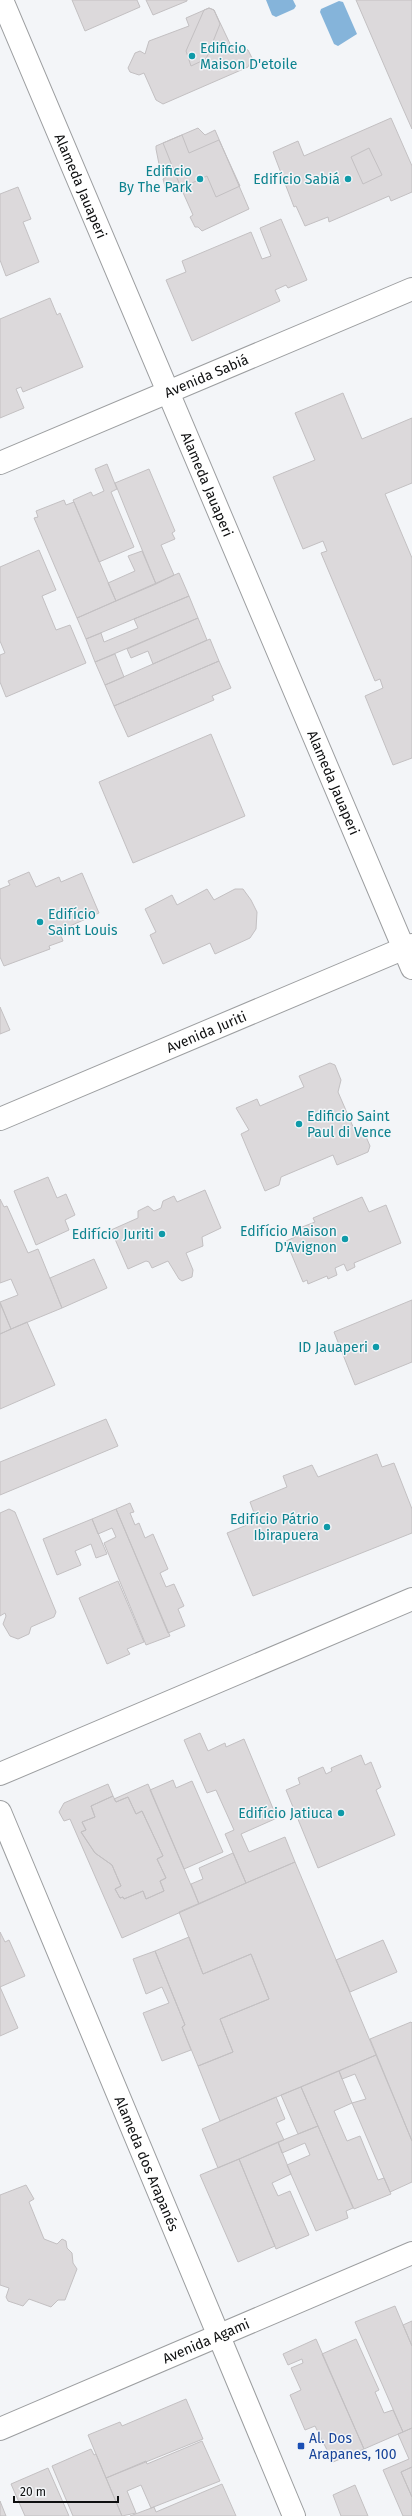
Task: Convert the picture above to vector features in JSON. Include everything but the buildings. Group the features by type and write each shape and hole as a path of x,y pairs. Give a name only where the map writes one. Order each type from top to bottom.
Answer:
{"street":[{"name":"Alameda Jauaperi","path":"2,0 168,391 408,946 412,968"},
{"name":"Avenida Sabiá","path":"0,463 412,289"},
{"name":"Avenida Juriti","path":"0,1119 408,946"},
{"path":"0,1774 412,1599"},
{"name":"Alameda dos Arapanés","path":"0,1812 220,2335 294,2516"},
{"name":"Avenida Agami","path":"0,2429 412,2253"}],"water":[{"path":"266,0 293,0 296,6 294,9 276,17 272,15"},
{"path":"339,1 343,2 357,34 338,46 334,44 320,12 321,9"}],"place":[{"name":"Edificio Maison D'etoile","path":"192,56"},
{"name":"Edificio By The Park","path":"200,179"},
{"name":"Edifício Sabiá","path":"348,179"},
{"name":"Edifício Saint Louis","path":"40,922"},
{"name":"Edificio Saint Paul di Vence","path":"299,1124"},
{"name":"Edifício Juriti","path":"162,1234"},
{"name":"Edifício Maison D'Avignon","path":"345,1239"},
{"name":"ID Jauaperi","path":"376,1347"},
{"name":"Edifício Pátrio Ibirapuera","path":"327,1527"},
{"name":"Edifício Jatiuca","path":"341,1813"},
{"name":"Al. Dos Arapanes, 100","path":"301,2446"}]}
